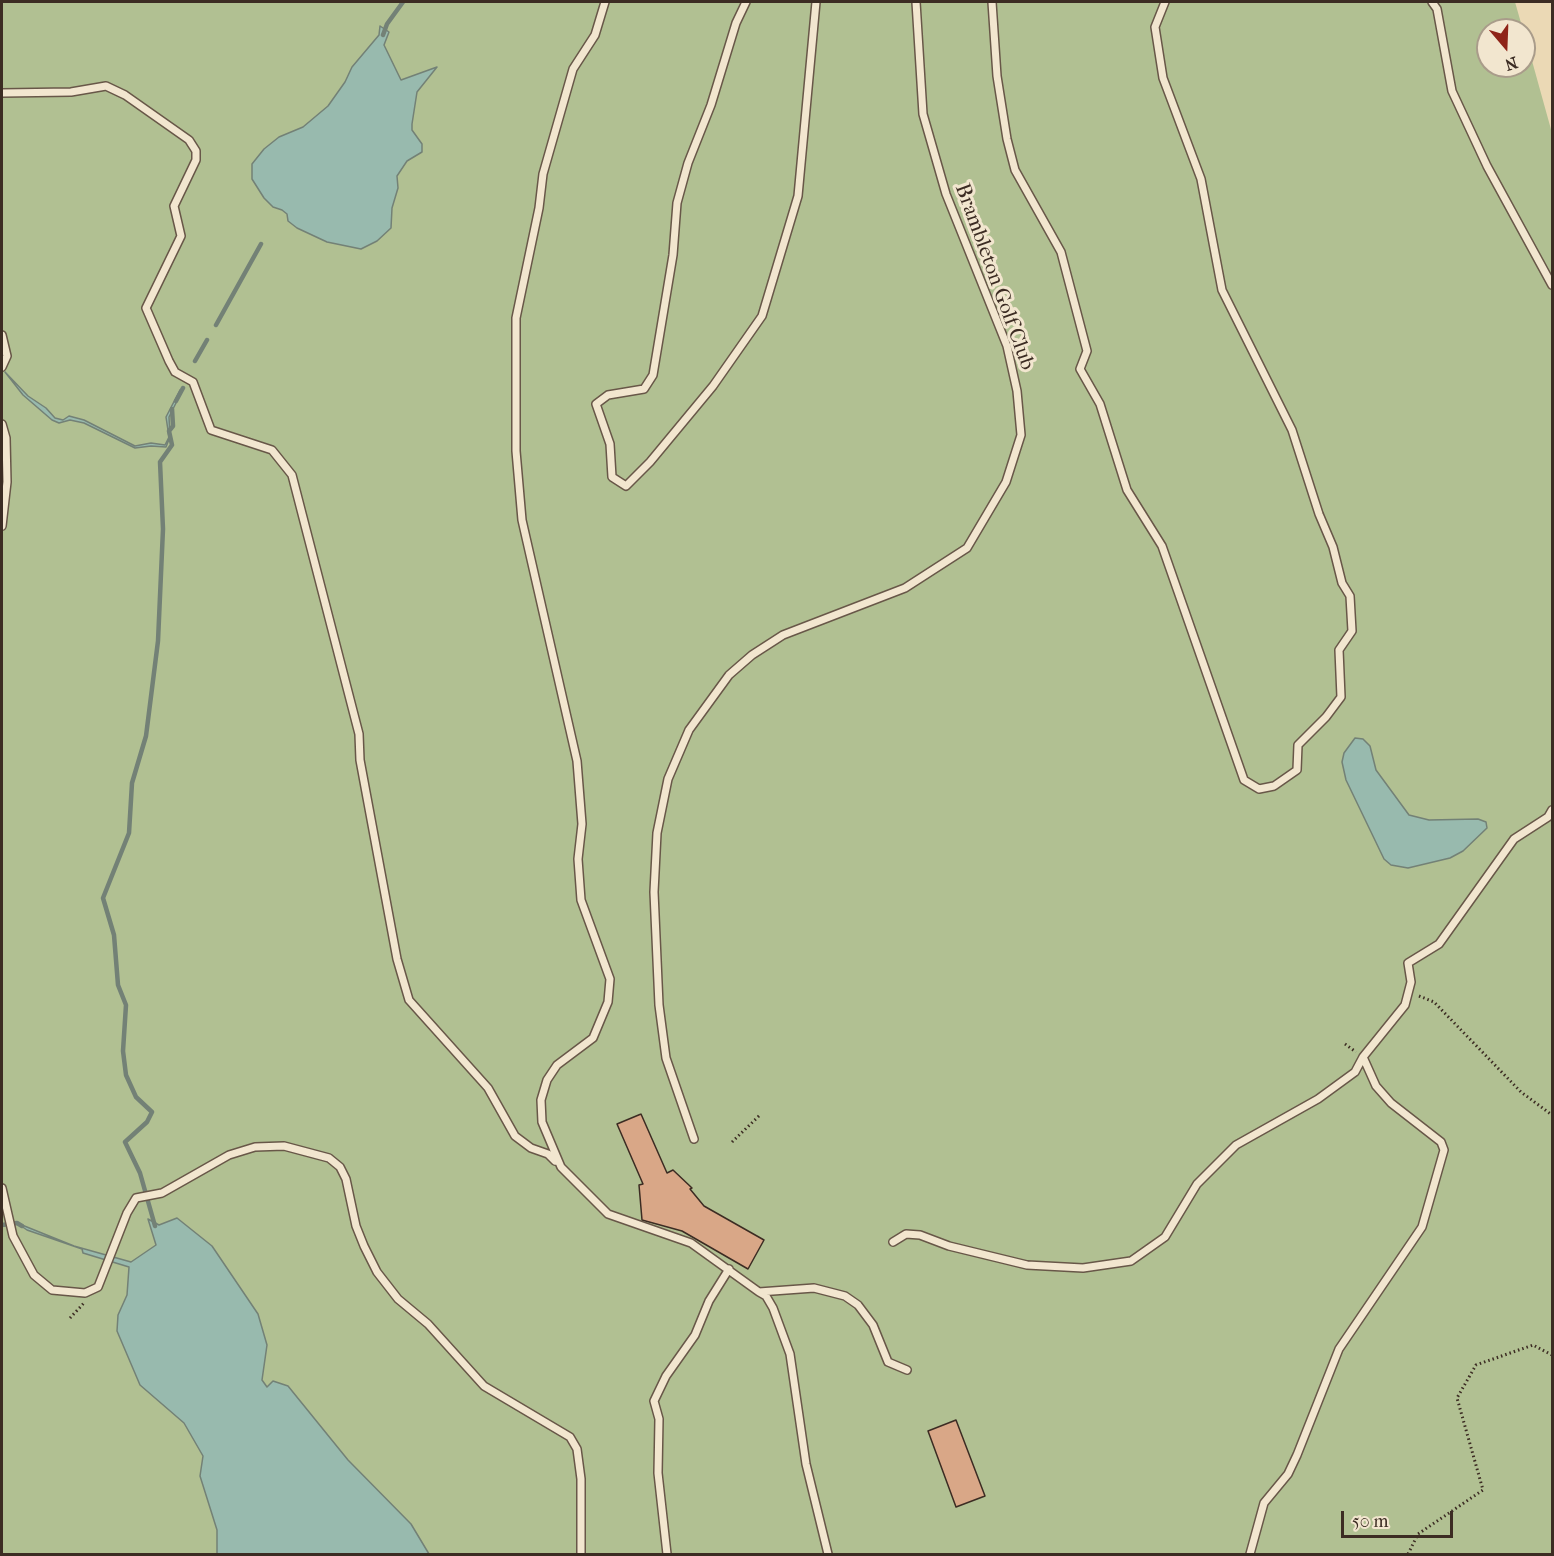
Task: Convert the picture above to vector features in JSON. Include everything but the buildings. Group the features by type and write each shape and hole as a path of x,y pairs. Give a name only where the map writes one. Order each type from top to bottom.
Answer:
{"lane":[{"path":"561,1167 542,1122 541,1100 547,1080 557,1065 593,1038 608,1002 610,979 581,900 578,859 582,825 577,761 522,520 516,451 516,318 546,163 573,69 595,35 605,2"},
{"path":"746,2 735,22 711,105 688,163 677,203 673,255 653,375 644,388 608,395 596,404 610,444 612,477 626,486 650,462 713,386 762,316 798,196 816,2"},
{"name":"Brambleton Golf Club","path":"694,1139 666,1058 659,1005 654,892 657,833 668,779 689,730 729,675 752,655 783,635 905,588 967,548 1006,482 1021,435 1017,391 1007,346 946,194 923,114 916,2"},
{"path":"992,2 997,76 1007,139 1016,170 1060,252 1087,351 1080,369 1100,404 1127,490 1161,546 1244,780 1259,789 1274,786 1297,770 1298,745 1326,717 1341,697 1339,650 1352,631 1350,596 1342,583 1333,547 1319,514 1292,430 1222,290 1201,179 1163,78 1155,27 1165,2"},
{"path":"1432,2 1437,9 1452,91 1487,166 1552,285"},
{"path":"2,93 71,92 106,86 125,95 189,140 196,151 195,160 174,206 181,236 146,308 168,361 175,372 193,382 211,430 272,450 292,475 359,734 360,760 397,959 409,1000 488,1089 515,1137 531,1148 548,1154 608,1214 691,1243 766,1296 773,1308 790,1354 807,1474 828,1554"},
{"path":"2,335 7,356 2,367"},
{"path":"2,424 6,438 7,482 2,526"},
{"path":"893,1242 906,1234 920,1235 949,1246 1028,1265 1083,1268 1131,1261 1165,1237 1197,1184 1236,1145 1318,1100 1355,1072 1363,1057 1405,1005 1411,982 1408,963 1439,944 1514,839 1548,817 1552,810"},
{"path":"1250,1554 1264,1503 1288,1474 1339,1349 1422,1227 1444,1150 1442,1142 1391,1103 1376,1086 1363,1057"},
{"path":"2,1188 13,1236 34,1275 52,1290 87,1293 98,1287 133,1200 157,1195 229,1155 255,1147 284,1146 313,1152 334,1162 346,1179 356,1226 364,1246 377,1272 398,1299 428,1324 484,1386 503,1400 570,1437 577,1449 581,1479 581,1554"},
{"path":"667,1554 658,1473 659,1419 654,1401 666,1376 695,1335 709,1301 729,1269"},
{"path":"759,1292 814,1288 845,1296 858,1305 873,1325 888,1362 907,1370"}],"path":[{"path":"1409,996 1423,996 1434,1002 1521,1092 1552,1115"},
{"path":"732,1142 761,1114"},
{"path":"70,1318 87,1299 87,1293"},
{"path":"1408,1554 1418,1534 1483,1490 1457,1398 1476,1365 1533,1345 1552,1355"}],"green space":[{"path":"2,2 1515,2 1520,18 1476,18 1476,78 1536,78 1536,75 1552,133 1552,1554 2,1554"}],"water":[{"path":"380,26 389,32 384,45 401,80 437,67 417,92 412,130 422,144 422,152 407,161 397,176 398,188 392,208 391,228 377,241 361,249 327,242 297,228 288,221 287,214 273,207 264,198 252,179 252,164 264,149 279,137 303,127 328,106 345,82 352,67 379,35"},
{"path":"5,372 28,396 46,408 55,418 63,420 69,416 84,420 135,446 151,443 165,445 169,437 166,417 180,390 183,389 169,417 170,437 166,447 135,448 84,423 70,420 59,423 52,420 23,395"},
{"path":"1355,738 1363,739 1370,746 1376,770 1409,815 1429,820 1478,819 1486,822 1487,828 1463,851 1450,858 1408,868 1391,865 1384,859 1346,780 1342,762 1344,753"},
{"path":"177,1218 212,1246 258,1314 267,1345 262,1380 267,1387 273,1381 288,1386 348,1460 411,1524 429,1554 217,1554 217,1530 200,1476 203,1456 184,1423 140,1385 117,1331 118,1315 127,1295 129,1267 83,1253 82,1249 27,1230 17,1223 74,1246 131,1262 156,1245 148,1219 159,1225"}],"waterway":[{"path":"383,35 387,24 403,2"},
{"path":"216,325 261,244"},
{"path":"195,361 207,340"},
{"path":"176,401 183,388"},
{"path":"155,1226 140,1173 125,1142 147,1122 152,1112 136,1097 126,1075 123,1051 126,1005 118,985 114,935 103,898 129,833 132,783 146,736 158,641 163,529 160,462 172,445 169,431 173,426 172,409"},
{"path":"2,1225 17,1223 22,1226"}]}
